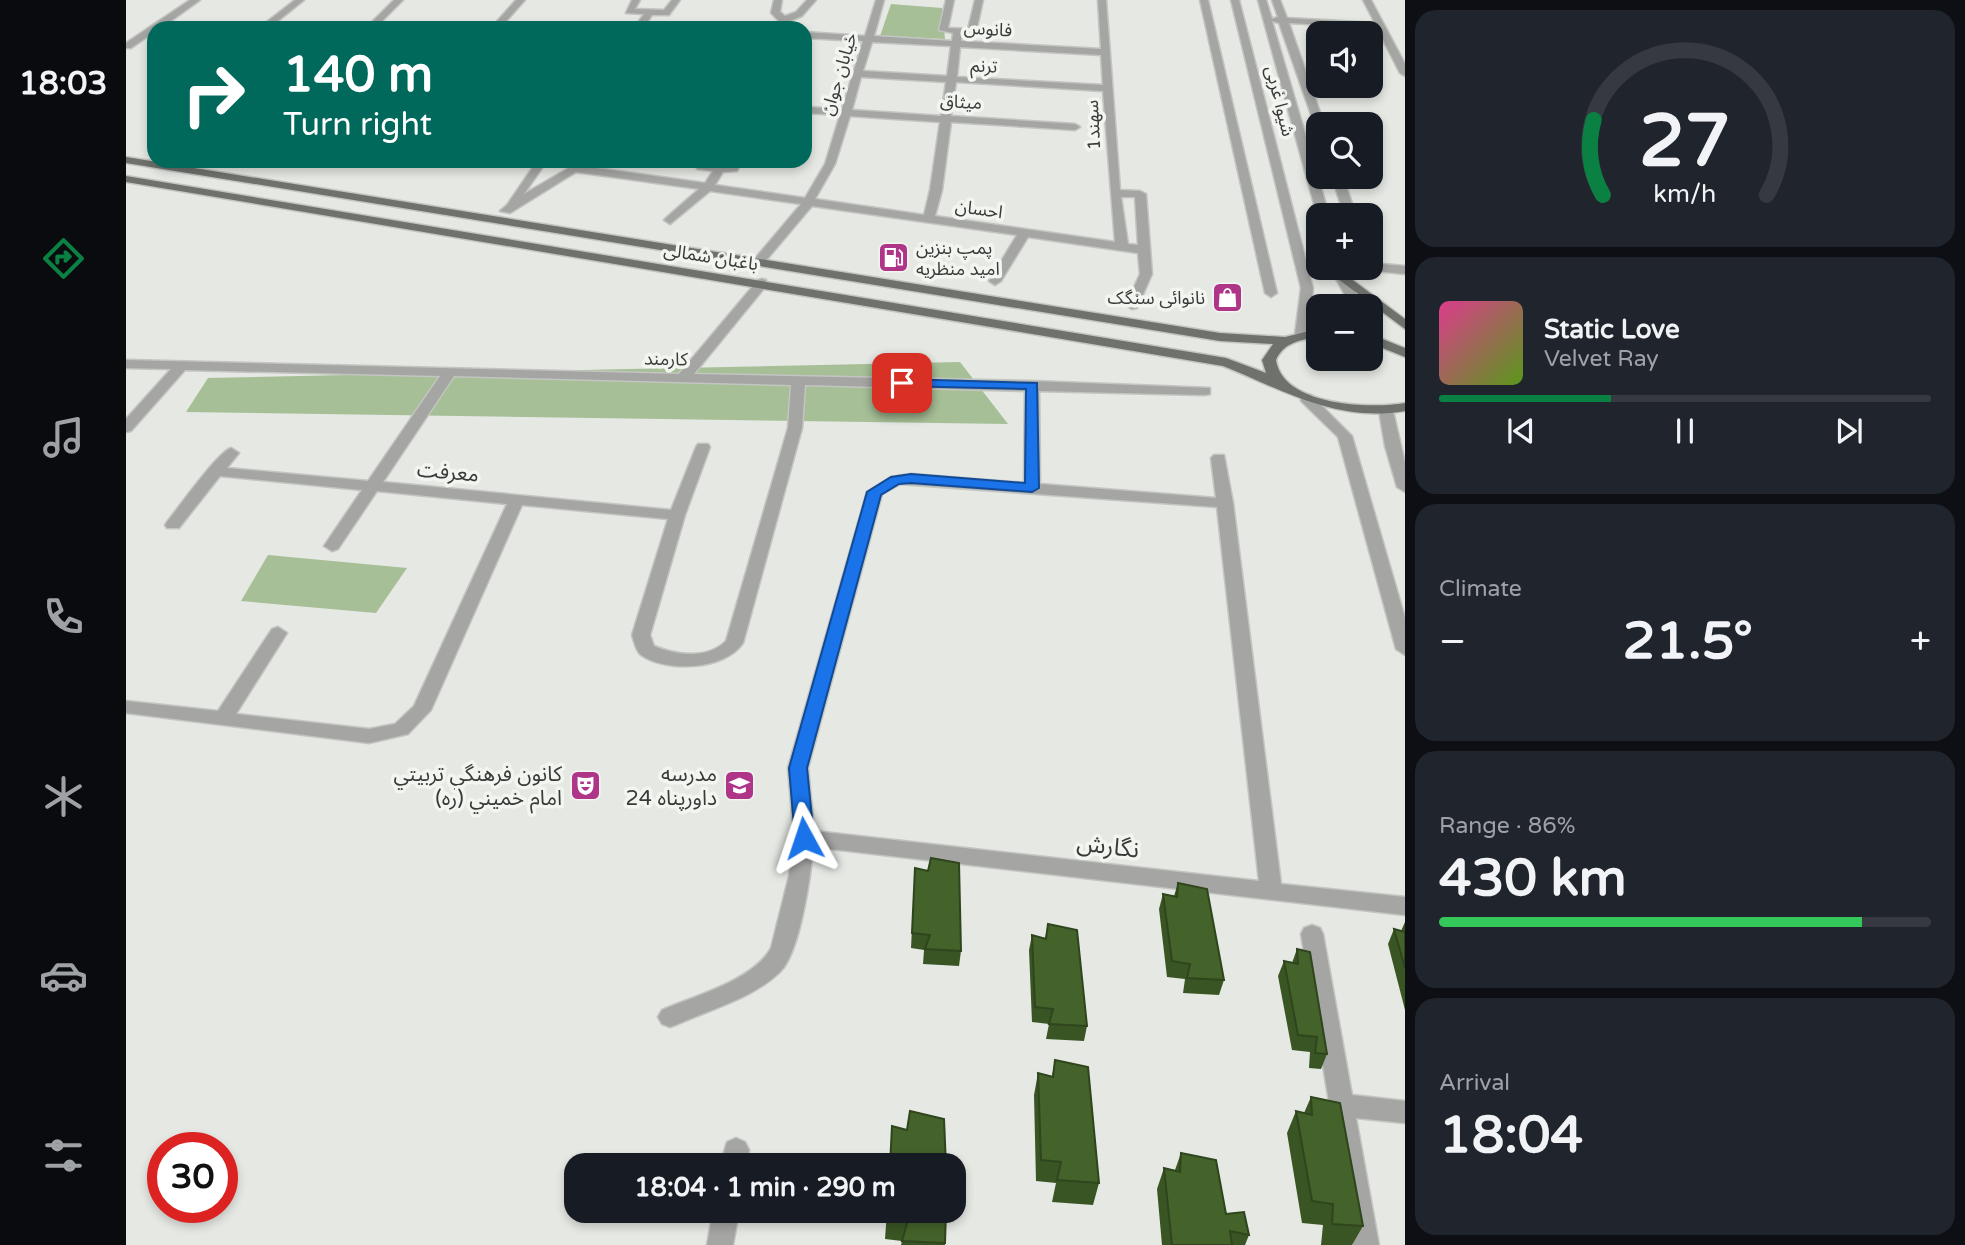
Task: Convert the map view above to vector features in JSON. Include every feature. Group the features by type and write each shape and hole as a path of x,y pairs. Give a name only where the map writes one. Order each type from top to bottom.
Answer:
{"main road":[{"name":"باغبان شمالی","path":"126,160 147,163"},
{"name":"باغبان شمالی","path":"180,168 503,216 1229,338 1283,340 1306,334"},
{"name":"باغبان شمالی","path":"126,178 1226,362 1285,386 1306,398 1340,408 1386,411 1405,407"},
{"path":"1348,280 1405,326"},
{"path":"1226,362 1239,359 1244,352 1241,344 1229,338"},
{"path":"1283,340 1272,349 1267,360 1272,373 1285,386"},
{"path":"1383,342 1405,353"}],"street":[{"path":"164,21 196,0"},
{"path":"272,21 300,0"},
{"path":"377,21 399,0"},
{"path":"502,21 521,0"},
{"path":"636,0 629,11 666,13 676,0"},
{"path":"778,0 775,13 780,21"},
{"path":"787,21 799,14 812,0"},
{"name":"خیابان جوان","path":"759,261 807,204 830,164 880,0"},
{"path":"950,0 943,30 972,32 979,0"},
{"name":"1سهند","path":"1102,0 1115,193 1122,247"},
{"path":"1204,0 1271,293"},
{"name":"شیوا غربی","path":"1235,0 1307,288 1302,334"},
{"name":"شیوا غربی","path":"1262,0 1320,203"},
{"path":"1276,0 1315,112"},
{"path":"1367,0 1378,21"},
{"path":"643,21 650,12"},
{"path":"1268,20 1306,21"},
{"path":"1383,30 1405,73"},
{"path":"928,220 936,190 943,119 958,31"},
{"path":"127,46 147,33"},
{"name":"فانوس","path":"812,35 1105,52"},
{"path":"127,46 147,46"},
{"path":"1394,51 1405,52"},
{"name":"ترنم","path":"857,74 1109,88"},
{"name":"میثاق","path":"812,111 1075,127"},
{"path":"503,216 537,168"},
{"name":"احسان","path":"503,216 573,168 807,204 1145,250"},
{"path":"670,220 708,187 720,168 734,168"},
{"path":"1115,193 1140,194 1146,274 1132,305"},
{"path":"995,281 1024,233"},
{"path":"1383,268 1405,270"},
{"path":"682,379 762,283"},
{"name":"کارمند","path":"126,364 1205,391"},
{"path":"126,428 181,366"},
{"path":"332,546 449,373"},
{"path":"703,447 677,515 641,642 646,649 657,655 706,660 720,657 734,643 795,428 798,381"},
{"path":"1032,386 1032,488"},
{"path":"1306,398 1345,436 1405,649"},
{"path":"1386,411 1392,446 1405,487"},
{"path":"173,525 231,453"},
{"path":"1219,458 1271,892"},
{"name":"معرفت","path":"215,471 677,515"},
{"path":"670,1017 747,984 774,964 785,936 800,876 804,838 798,768 874,492 896,480 911,479 1225,503"},
{"path":"126,707 369,736 401,729 422,710 517,499"},
{"path":"223,719 278,633"},
{"name":"نگارش","path":"804,838 1405,906"},
{"path":"1312,934 1366,1245"},
{"path":"1342,1105 1405,1112"},
{"path":"720,1245 724,1223"}],"green space":[{"path":"891,4 942,8 945,39 880,36"},
{"path":"960,362 1008,424 186,412 208,378"},
{"path":"268,555 407,568 376,613 241,601"}],"building":[{"path":"931,858 959,863 961,951 925,949 930,935 912,933 915,868 928,871"},
{"path":"1178,883 1207,889 1224,980 1187,978 1190,964 1172,961 1163,894 1177,897"},
{"path":"1048,924 1077,930 1087,1026 1049,1024 1053,1009 1035,1007 1032,935 1046,939"},
{"path":"1394,929 1405,932 1405,968"},
{"path":"1297,949 1310,952 1327,1054 1315,1053 1317,1037 1298,1035 1284,961 1298,964"},
{"path":"1055,1060 1088,1067 1099,1183 1057,1180 1061,1162 1041,1160 1038,1073 1053,1077"},
{"path":"1311,1097 1340,1103 1363,1226 1332,1224 1333,1204 1312,1201 1296,1111 1312,1115"},
{"path":"910,1111 944,1119 945,1153 891,1153 892,1126 907,1130"},
{"path":"1181,1153 1216,1160 1226,1214 1244,1212 1249,1235 1230,1231 1232,1245 1172,1245 1164,1168 1180,1172"},
{"path":"907,1223 946,1223 945,1243 902,1241"}],"place":[{"name":"پمپ بنزین امید منظریه","path":"893,258"},
{"name":"نانوائی سنگک","path":"1228,298"},
{"name":"كانون فرهنگي تربيتي امام خميني (ره)","path":"585,786"},
{"name":"مدرسه داورپناه 24","path":"740,786"}],"route":[{"path":"804,838 798,768 874,492 896,480 911,479 1032,488 1032,386 902,383"}]}
